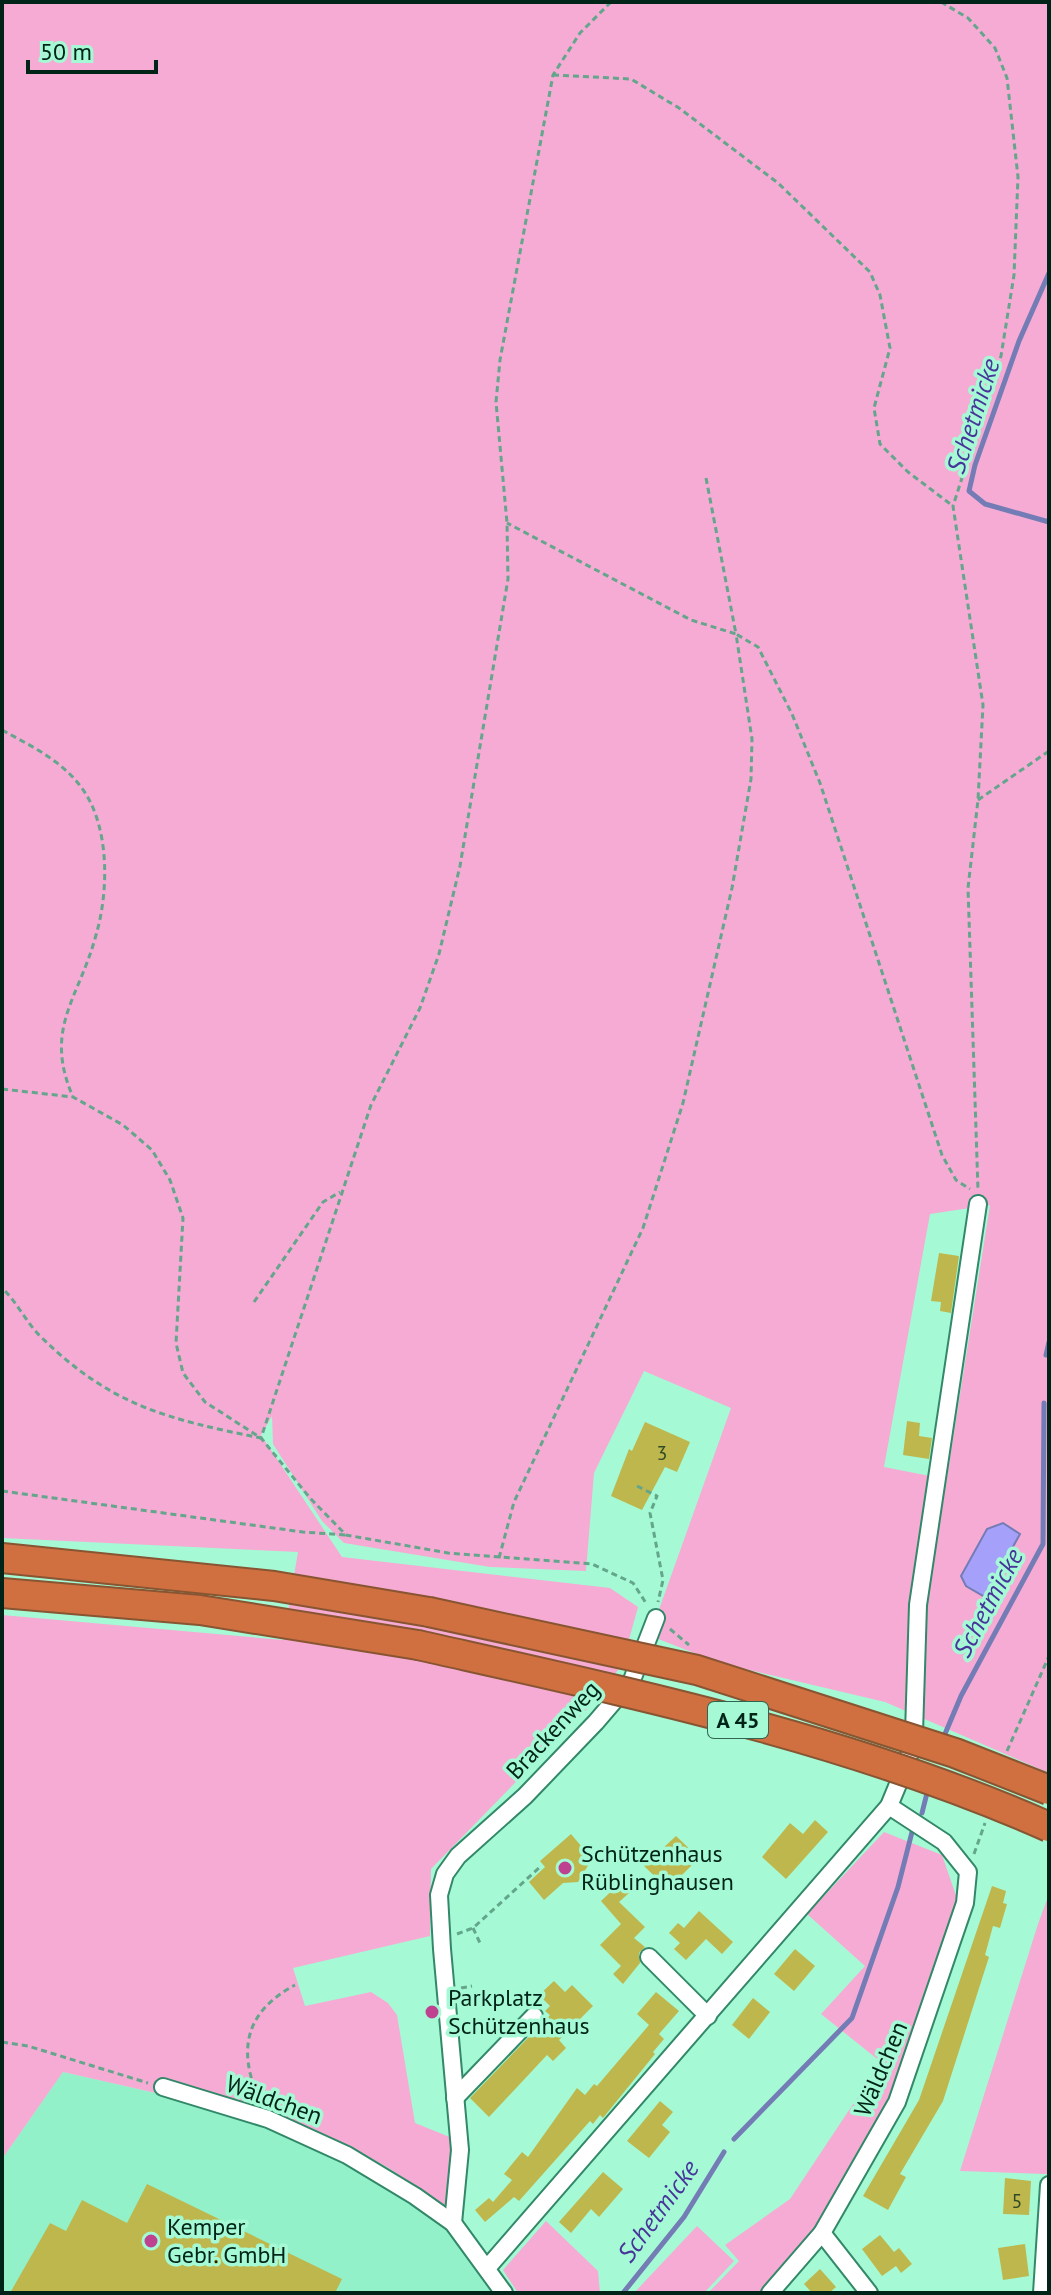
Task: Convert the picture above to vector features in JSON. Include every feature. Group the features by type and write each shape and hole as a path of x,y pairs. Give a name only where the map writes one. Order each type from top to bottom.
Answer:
{"highway":[{"name":"A 45","path":"2,1558 274,1586 429,1612 697,1670 955,1753 1049,1790"},
{"name":"A 45","path":"2,1593 200,1610 418,1645 701,1709 945,1784 1049,1827"}],"street":[{"path":"488,2267 889,1806 908,1760 914,1733 918,1605 978,1204"},
{"name":"Brackenweg","path":"442,1935 439,1895 445,1874 458,1856 525,1796 632,1680 656,1618"},
{"name":"Wäldchen","path":"770,2293 822,2233 897,2102 965,1903 968,1872 944,1842 889,1806"},
{"path":"442,1935 460,2171 453,2223"},
{"path":"649,1957 708,2016"},
{"path":"455,2098 534,2016"},
{"name":"Wäldchen","path":"163,2087 268,2119 347,2155 453,2223 504,2293"},
{"path":"1042,2293 1049,2185"},
{"path":"822,2233 869,2293"}],"path":[{"path":"261,1438 371,1105 420,1008 439,954 481,755 508,579 507,523 496,402 553,75 580,33 611,2"},
{"path":"507,523 691,620 736,634 758,647 792,714 825,796 942,1155 963,1187 978,1191 968,888 978,800 983,705 953,506 1001,356 1014,275 1018,177 1007,78 995,48 968,18 941,2"},
{"path":"553,75 631,79 679,108 778,183 870,272 884,309 890,348 874,408 880,444 908,472 953,506"},
{"path":"499,1558 514,1502 643,1228 683,1103 732,888 751,779 752,739 736,634 706,478"},
{"path":"2,730 62,766 82,788 97,824 104,865 104,898 97,935 62,1026 59,1049 63,1075 73,1097"},
{"path":"978,800 1049,751"},
{"path":"2,1089 73,1097 123,1125 152,1150 170,1180 183,1218 176,1343 183,1373 205,1402 261,1438 310,1498 346,1535"},
{"path":"254,1302 323,1202 340,1192"},
{"path":"2,1288 37,1333 74,1368 138,1407 173,1420 261,1438"},
{"path":"637,1486 657,1496 650,1513 663,1580 656,1618"},
{"path":"2,1491 499,1558 592,1564 633,1583 656,1618"},
{"path":"442,1935 462,1933 473,1928 539,1868"},
{"path":"473,1928 480,1943"},
{"path":"268,2119 252,2082 246,2054 253,2023 261,2009 295,1985"},
{"path":"2,2042 28,2046 163,2087"}],"shaded area":[{"path":"2,2 1049,2 1049,1773 885,1702 720,1663 653,1637 656,1618 731,1408 644,1371 594,1473 586,1571 490,1567 344,1543 322,1521 273,1444 272,1416 261,1435 342,1557 610,1588 638,1607 622,1665 588,1708 431,1869 430,1936 293,1968 305,2006 371,1992 388,2003 397,2015 415,2123 452,2138 455,2213 387,2167 314,2129 63,2072 2,2159 2,1615 283,1640 298,1552 2,1538","holes":["990,1205 946,1483 930,1476 884,1467 930,1214"]},
{"path":"1003,1523 1020,1534 985,1597 966,1586 961,1576 987,1529"},
{"path":"884,1832 942,1855 960,1907 901,2094 838,2198 769,2293 708,2293 739,2261 725,2245 790,2199 881,2062 821,2014 865,1966 807,1914"},
{"path":"1049,1894 1047,2174 960,2171 1038,1924"},
{"path":"63,2072 268,2119 453,2223 504,2293 2,2293 2,2159"},
{"path":"546,2221 598,2271 600,2293 518,2293 503,2270"},
{"path":"697,2226 734,2261 704,2293 634,2293"}],"building":[{"path":"939,1253 959,1256 951,1313 940,1311 941,1302 931,1301"},
{"path":"907,1421 920,1423 919,1436 932,1438 929,1459 903,1455"},
{"path":"645,1422 690,1442 677,1472 665,1467 642,1510 611,1496 629,1449 632,1451"},
{"path":"815,1820 828,1832 786,1879 762,1857 790,1823 803,1834"},
{"name":"Schützenhaus Rüblinghausen","path":"571,1834 592,1859 578,1882 563,1883 544,1900 529,1882 545,1867 540,1861"},
{"path":"676,1836 699,1858 668,1889 644,1866"},
{"path":"620,1883 629,1893 619,1902 645,1927 634,1938 645,1947 639,1953 640,1963 623,1984 613,1974 621,1966 600,1945 621,1924 601,1901"},
{"path":"992,1886 1006,1891 1003,1903 1007,1904 1000,1928 993,1926 985,1955 989,1957 943,2101 900,2174 906,2177 888,2210 863,2196 919,2100"},
{"path":"699,1911 733,1942 722,1954 706,1939 686,1960 674,1949 680,1943 669,1933 678,1923 684,1928"},
{"path":"795,1949 815,1966 794,1991 774,1974"},
{"path":"554,1981 565,1992 572,1985 593,2006 559,2040 566,2048 553,2061 547,2055 489,2117 470,2098 550,2015 545,2011 550,2006 539,1995"},
{"path":"656,1992 679,2011 659,2034 664,2039 653,2052 655,2054 603,2118 600,2115 593,2124 590,2121 519,2201 514,2197 485,2222 475,2210 489,2198 493,2202 512,2180 504,2174 522,2152 528,2157 577,2088 585,2095 594,2084 597,2086 649,2025 637,2014"},
{"path":"753,1998 770,2012 749,2039 732,2025"},
{"path":"660,2101 673,2112 662,2125 670,2132 649,2158 627,2141"},
{"path":"603,2172 623,2189 599,2217 591,2209 571,2233 559,2222"},
{"path":"1005,2178 1031,2181 1029,2215 1003,2214"},
{"name":"Kemper Gebr. GmbH","path":"147,2184 342,2279 335,2293 10,2293 50,2223 66,2231 82,2200 127,2223"},
{"path":"880,2235 894,2252 899,2248 912,2264 901,2273 896,2266 882,2276 862,2249"},
{"path":"1025,2244 1029,2276 1003,2280 998,2248"},
{"path":"820,2269 836,2287 829,2293 812,2293 804,2284"}],"waterway":[{"name":"Schetmicke","path":"1049,273 1019,341 975,465 969,491 985,504 1049,522"},
{"name":"Schetmicke","path":"1046,1355 1049,1342"},
{"name":"Schetmicke","path":"942,1741 961,1696 1043,1544 1044,1403"},
{"name":"Schetmicke","path":"922,1813 928,1789"},
{"name":"Schetmicke","path":"734,2139 852,2018 898,1887 912,1832"},
{"name":"Schetmicke","path":"623,2293 684,2217 724,2152"}],"place":[{"name":"Schützenhaus Rüblinghausen","path":"565,1868"},
{"name":"Parkplatz Schützenhaus","path":"432,2012"},
{"name":"Kemper Gebr. GmbH","path":"151,2241"}]}
